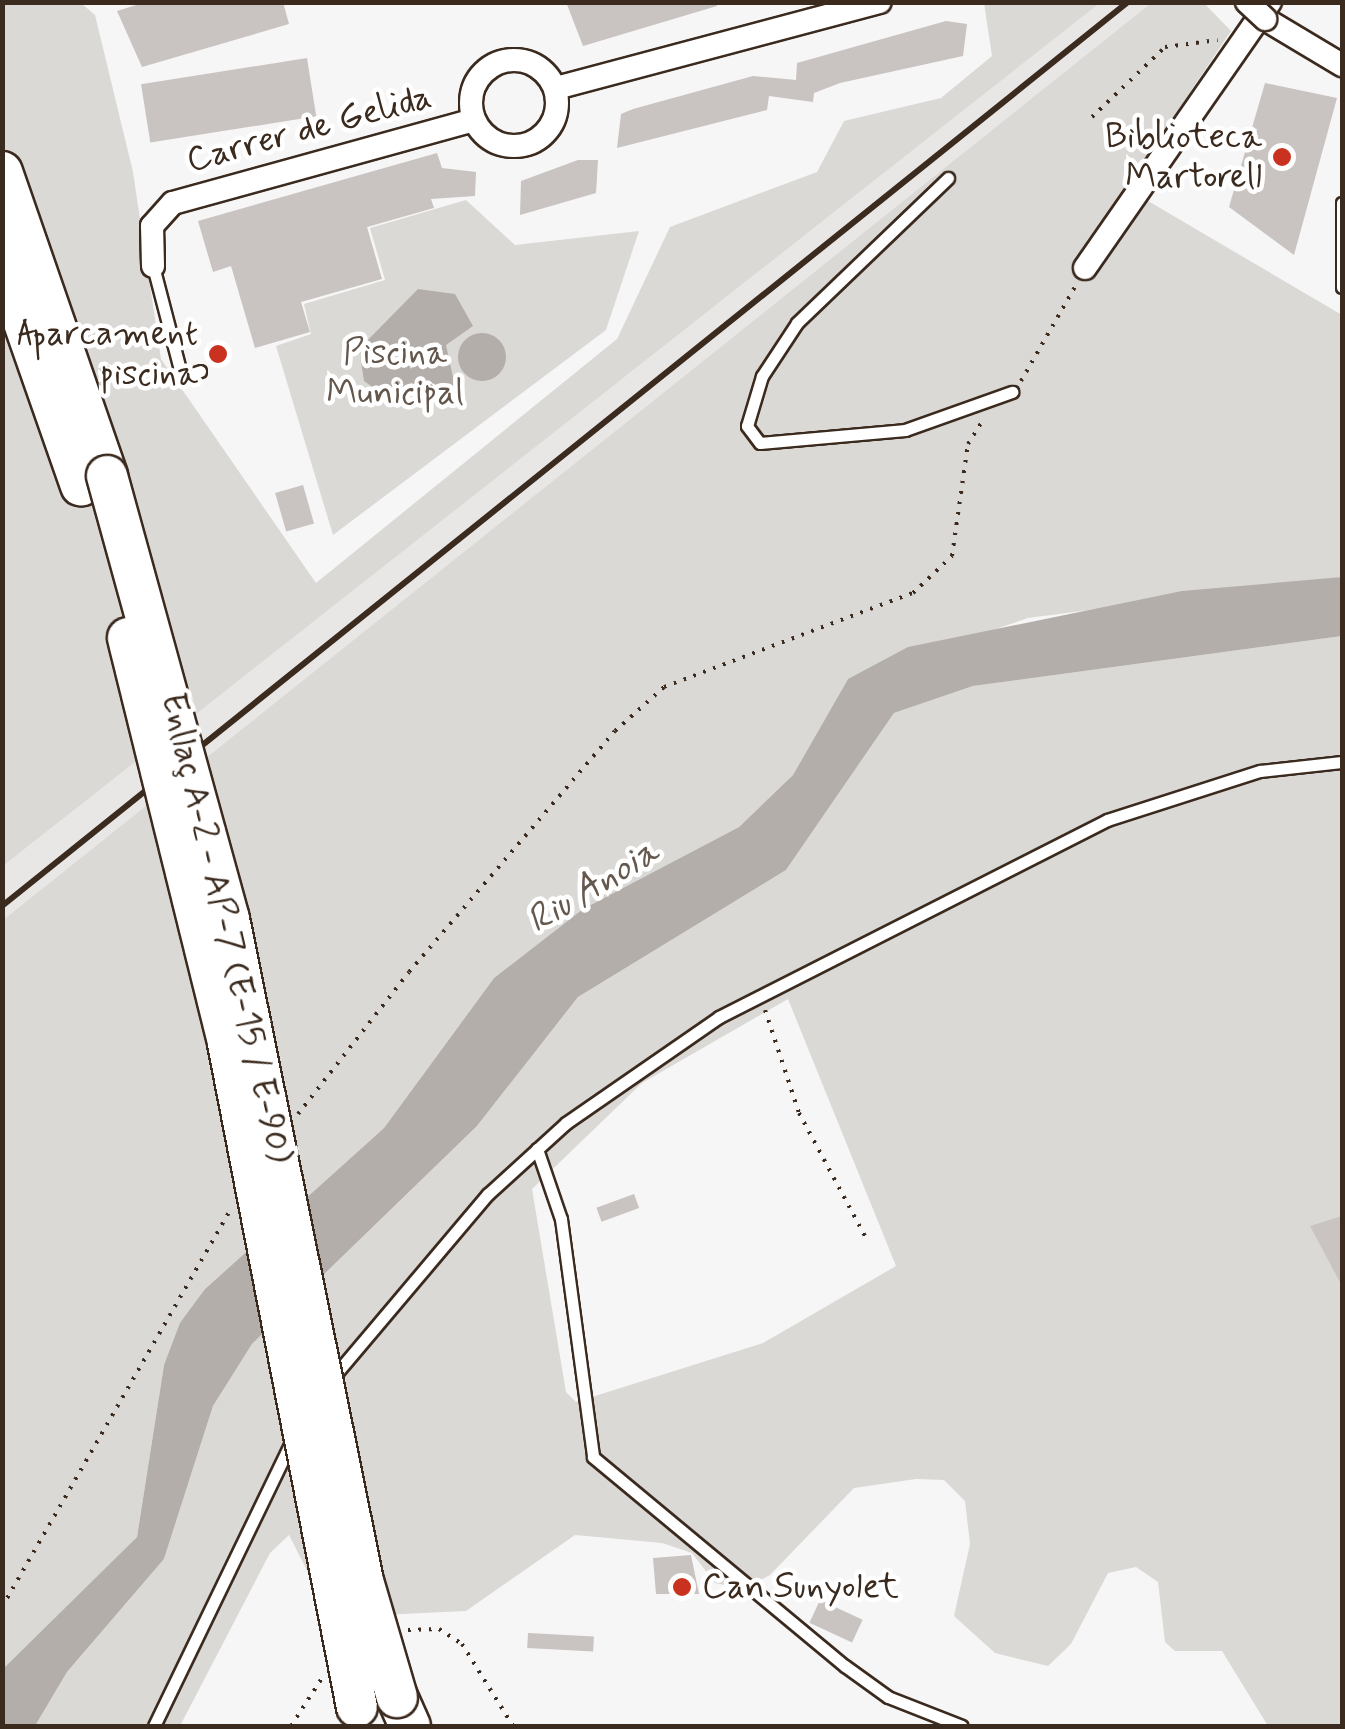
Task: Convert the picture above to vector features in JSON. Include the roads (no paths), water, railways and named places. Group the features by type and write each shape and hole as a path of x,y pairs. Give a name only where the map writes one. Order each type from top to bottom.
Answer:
{"highway":[{"name":"Enllaç A-2 - AP-7 (E-15 / E-90)","path":"2,172 229,920 363,1582 403,1712"},
{"name":"Enllaç A-2 - AP-7 (E-15 / E-90)","path":"2,260 94,481 204,932 359,1716"}],"street":[{"path":"556,88 839,8 880,2"},
{"path":"1247,2 1268,11 1342,66"},
{"path":"1085,268 1242,42 1268,11"},
{"path":"498,62 539,66 556,88 556,117 538,140 494,142 474,120 472,93 498,62"},
{"name":"Carrer de Gelida","path":"153,266 152,226 172,203 474,120"}],"lane":[{"path":"948,178 797,323 754,391 747,426 760,443 905,430 1012,392"},
{"path":"1342,202 1342,288"},
{"path":"153,266 182,377 200,371"},
{"path":"154,1726 290,1443 360,1336 537,1150 763,995 1107,820 1260,770 1342,762"},
{"path":"537,1150 561,1219 593,1457 845,1666 888,1697 962,1726"}],"railway":[{"path":"2,906 1128,2"}],"place":[{"name":"Biblioteca Martorell","path":"1282,157"},
{"name":"Aparcament piscina","path":"218,354"},
{"name":"Can Sunyolet","path":"682,1587"}],"park label":[{"name":"Piscina Municipal","path":"395,373"}],"water label":[{"name":"Riu Anoia","path":"593,887"}]}
